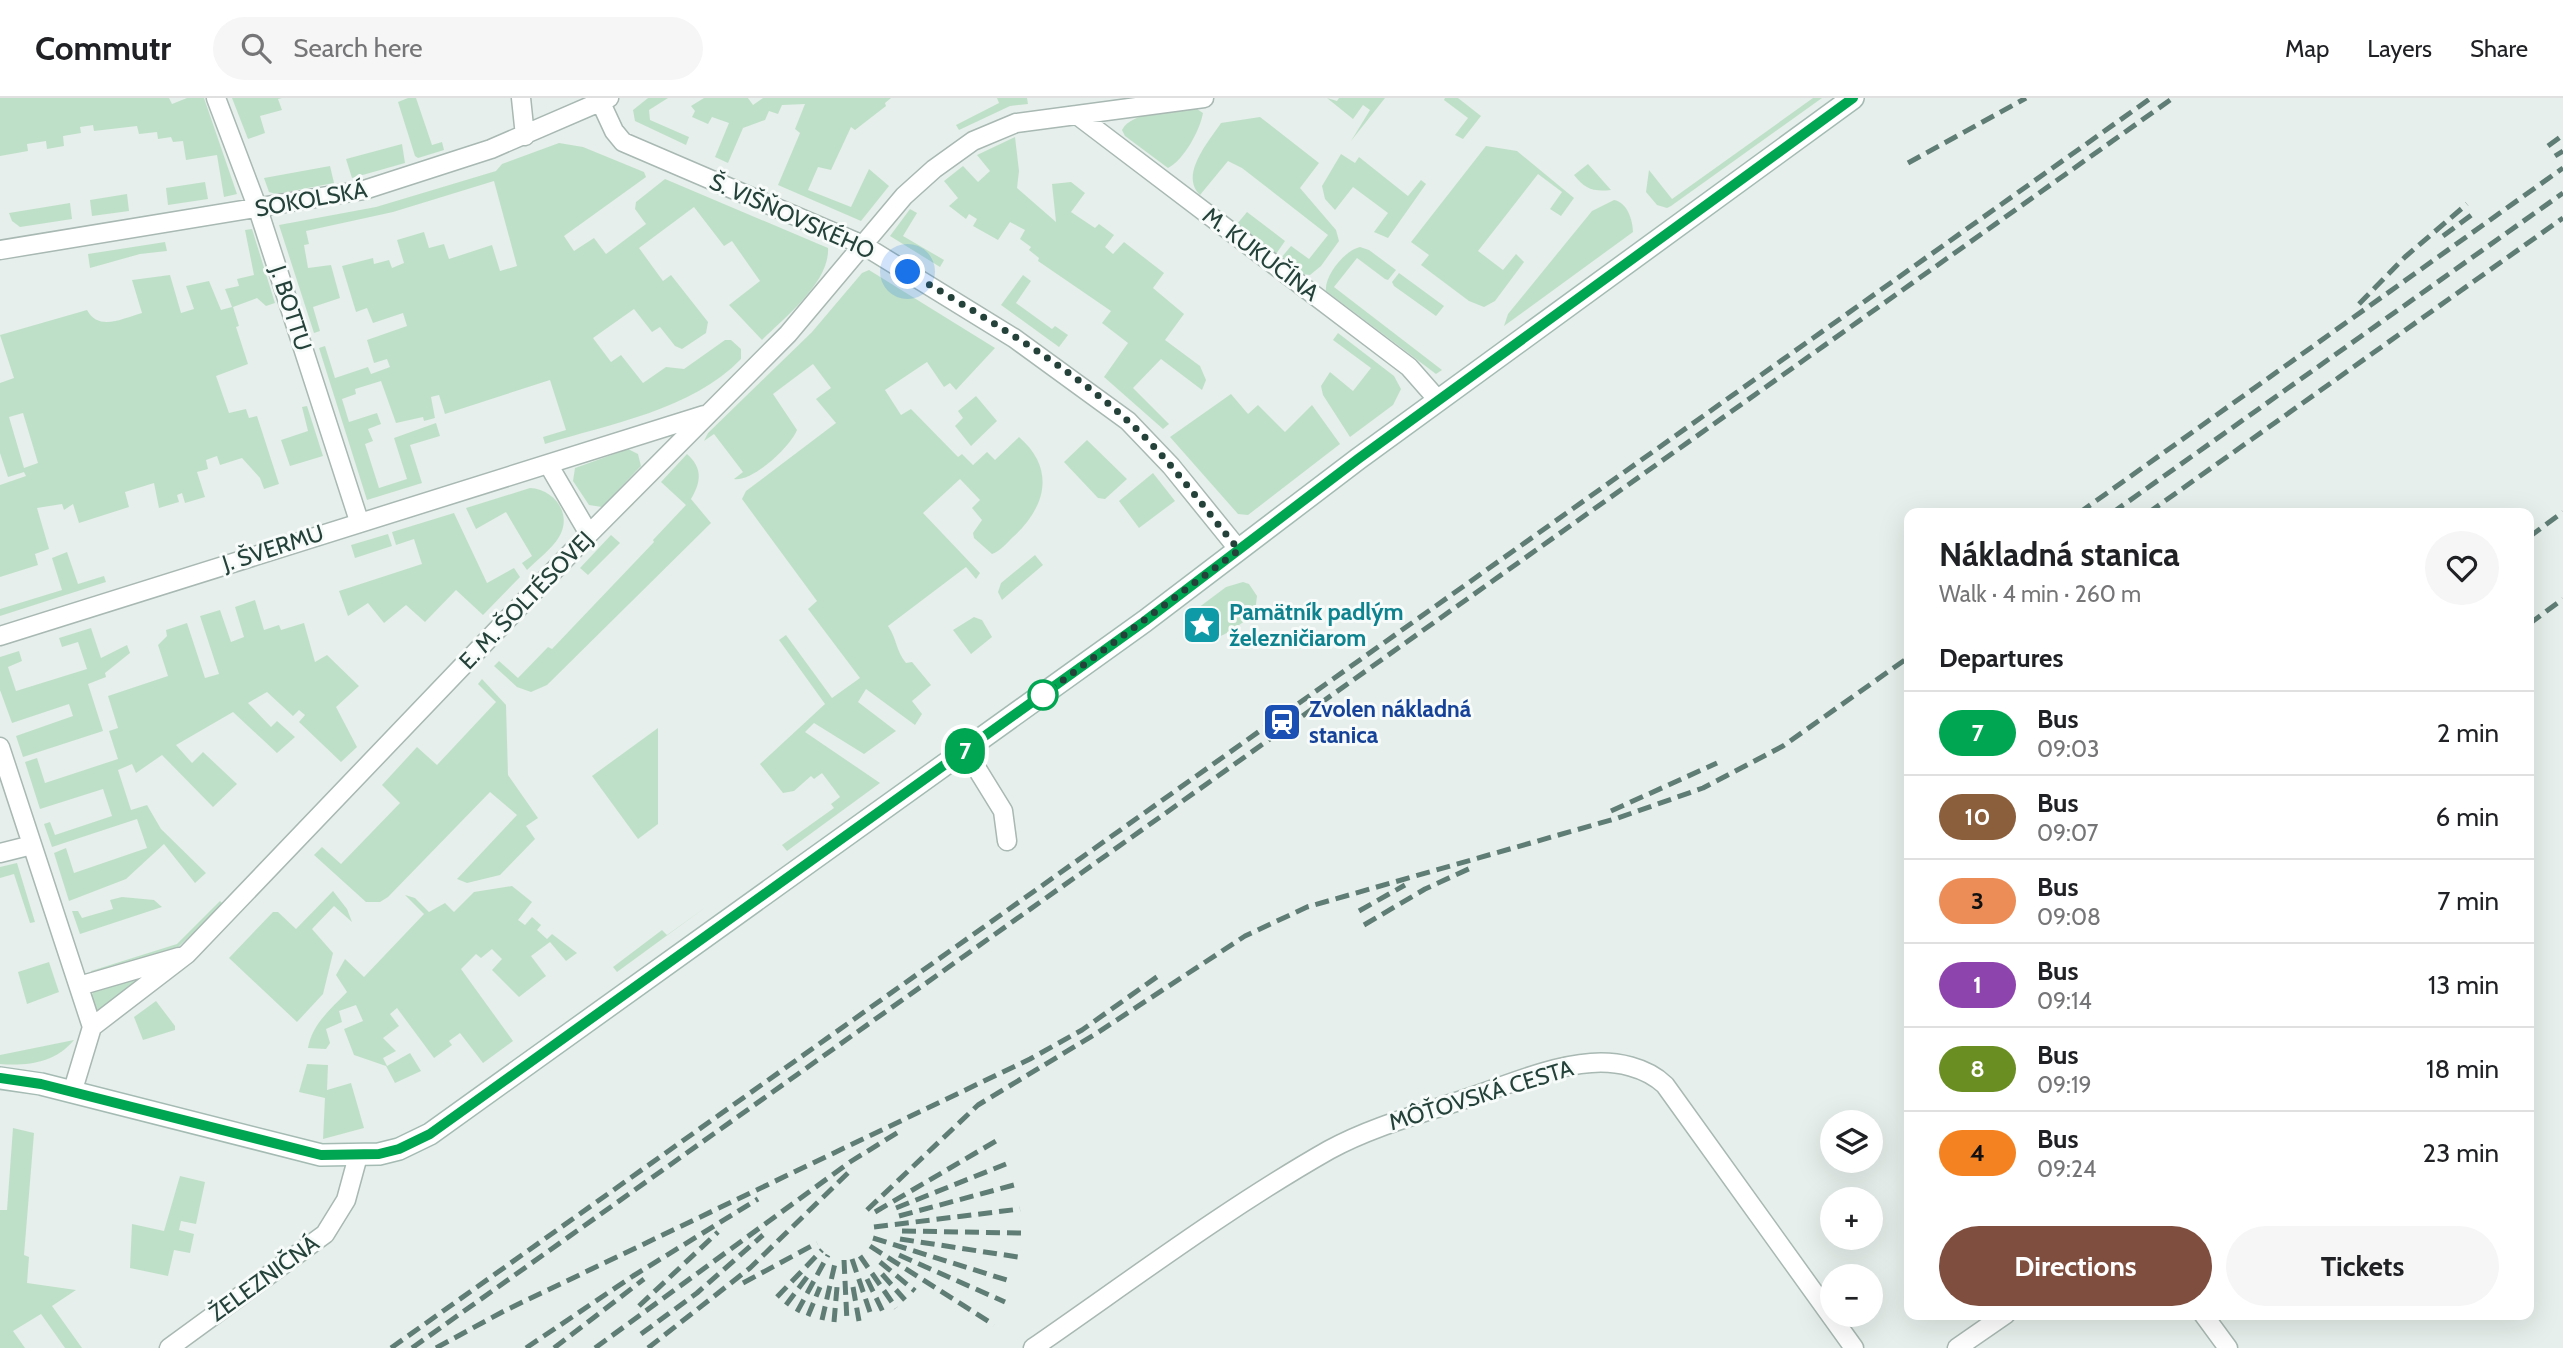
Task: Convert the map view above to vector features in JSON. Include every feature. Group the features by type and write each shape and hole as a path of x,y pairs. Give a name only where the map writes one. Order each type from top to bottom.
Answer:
{"street":[{"name":"J. BOTTU","path":"216,98 258,209 359,521"},
{"path":"521,98 525,136"},
{"name":"E. M. ŠOLTÉSOVEJ","path":"92,1027 187,954 589,534 812,309 915,184 973,141 1016,123 1204,98"},
{"path":"0,1078 72,1093 295,1150 358,1156 399,1149 452,1121 965,751 1438,400 1853,98"},
{"name":"SOKOLSKÁ","path":"2,244 258,209 364,190 406,179 525,136 605,100"},
{"name":"Š. VIŠŇOVSKÉHO","path":"605,100 614,131 623,142 863,244 971,309 1105,401 1150,443 1239,550"},
{"name":"M. KUKUČÍNA","path":"1077,115 1409,367 1438,400"},
{"name":"J. ŠVERMU","path":"0,636 359,521 708,414"},
{"path":"548,464 589,534"},
{"path":"0,747 92,1027 72,1093"},
{"path":"965,751 1003,811 1007,841"},
{"path":"0,853 32,845"},
{"name":"E. M. ŠOLTÉSOVEJ","path":"79,986 187,954"},
{"name":"MÔŤOVSKÁ CESTA","path":"1033,1348 1274,1185 1347,1141 1392,1122 1506,1085 1573,1066 1605,1063 1644,1071 1665,1085 1854,1348"},
{"name":"ŽELEZNIČNÁ","path":"169,1348 325,1234 346,1200 358,1156"},
{"path":"1957,1348 1997,1320"},
{"path":"2207,1320 2228,1348"}],"green space":[{"path":"0,98 169,98 172,104 187,98 204,98 237,194 224,197 217,155 186,160 183,141 173,142 171,137 158,139 157,132 139,134 137,126 94,131 93,125 80,127 81,133 63,136 64,146 47,149 46,141 27,144 28,151 0,156"},
{"path":"232,98 282,98 278,99 282,110 260,116 265,133 248,139"},
{"path":"416,98 432,145 442,142 444,150 418,158 415,156 398,102"},
{"path":"648,98 668,98 649,110 650,120 689,137 686,145 635,121 633,110"},
{"path":"704,98 748,98 753,105 763,98 891,98 885,103 886,106 855,130 851,127 831,170 818,167 808,190 851,207 869,169 889,186 861,221 778,185 800,133 795,129 805,104 782,105 778,114 769,111 765,120 743,128 728,163 715,157 729,123 712,117 708,124 692,117 695,111 691,106"},
{"path":"997,98 1027,98 1028,104 1010,106 959,130 956,125 999,103"},
{"path":"1327,98 1337,101 1339,98 1385,98 1351,141 1370,110 1363,105 1353,119"},
{"path":"1458,98 1481,116 1463,139 1455,135 1468,118 1444,100"},
{"path":"1813,98 1822,98 1671,206 1667,208 1657,205 1646,192 1649,170 1672,199"},
{"path":"1197,109 1203,113 1195,136 1180,158 1168,168 1125,136 1122,130 1127,123 1145,115"},
{"path":"1260,117 1319,163 1300,188 1336,230 1339,241 1321,266 1310,275 1302,274 1281,258 1291,246 1309,259 1328,235 1242,168 1228,161 1200,195 1194,187 1194,168 1198,158 1221,123"},
{"path":"1015,137 1019,171 1017,188 1056,222 1052,184 1071,182 1085,193 1071,212 1095,228 1099,224 1114,235 1105,247 1113,254 1124,242 1164,273 1153,288 1184,314 1165,340 1200,366 1206,380 1202,390 1161,359 1133,388 1169,424 1163,429 1104,377 1128,343 1102,323 1111,311 1038,261 1039,258 1029,250 1031,247 1020,239 1025,230 1010,222 998,240 973,226 977,219 969,214 966,219 949,206 958,198 944,181 963,166 978,182 990,171 977,155"},
{"path":"559,143 583,147 644,172 646,177 564,236 574,251 594,238 606,254 646,224 635,209 636,202 665,179 828,248 822,273 794,310 762,340 729,305 760,281 732,241 724,246 694,207 639,248 663,281 671,275 708,322 706,333 682,349 675,346 660,327 652,332 634,309 593,338 611,362 621,355 643,383 666,367 684,369 725,340 731,340 741,349 741,359 699,391 674,403 622,422 545,444 543,437 566,430 550,380 445,414 439,395 431,397 435,418 424,421 423,417 396,423 381,381 355,389 356,394 342,399 349,422 377,413 381,424 368,429 373,441 365,444 379,488 407,479 394,438 436,423 440,436 410,445 422,483 367,500 319,348 325,346 335,378 368,367 371,374 390,367 387,359 374,363 367,340 407,326 403,313 373,323 367,308 356,312 342,266 373,258 374,264 389,260 392,268 404,263 397,240 424,232 429,248 444,244 449,259 492,245 500,271 517,266 494,181 393,212 306,231 309,244 304,245 308,268 331,265 340,298 313,307 320,331 314,333 279,225 376,207 496,171 502,164"},
{"path":"402,144 405,163 352,178 346,159"},
{"path":"1486,146 1517,151 1574,198 1561,216 1550,209 1562,192 1538,174 1478,251 1503,270 1516,254 1524,262 1495,301 1484,307 1469,301 1421,265 1429,255 1411,242"},
{"path":"1341,154 1355,163 1359,157 1408,196 1421,180 1426,184 1388,238 1374,232 1388,213 1353,187 1335,210 1325,199 1322,186"},
{"path":"1588,164 1611,190 1590,188 1578,180 1574,175"},
{"path":"330,166 334,183 276,194 269,192 264,178"},
{"path":"205,182 208,199 168,205 166,188"},
{"path":"127,194 129,211 92,216 90,200"},
{"path":"1614,200 1619,201 1628,212 1633,232 1504,326 1508,314 1592,211"},
{"path":"70,203 72,219 20,227 12,221 9,213"},
{"path":"910,209 917,213 903,236 944,260 940,267 890,236"},
{"path":"1247,212 1285,241 1276,254 1237,224"},
{"path":"252,229 275,303 266,306 257,298 233,307 239,326 236,327 248,364 216,376 229,413 246,409 249,418 257,416 279,484 264,489 260,478 242,458 220,465 217,456 206,460 208,469 197,472 205,497 185,503 182,493 177,495 179,502 159,508 154,483 125,492 129,507 79,523 73,504 64,510 62,504 37,508 49,549 35,554 38,565 0,577 0,485 26,476 24,472 8,477 0,453 0,383 14,378 0,335 87,310 92,317 105,322 142,313 132,280 170,275 181,313 194,309 186,286 209,281 221,310 232,307 225,289 239,286 237,279 254,275 245,230","holes":["23,413 38,463 24,468 9,417"]},
{"path":"165,242 167,251 140,254 90,268 88,254"},
{"path":"1360,247 1369,250 1396,270 1388,280 1357,258 1334,287 1442,370 1436,374 1326,291 1328,278 1337,264 1348,253"},
{"path":"869,270 995,348 956,390 950,383 944,387 927,362 885,390 901,415 911,409 958,457 962,454 973,465 987,452 995,460 1019,437 1031,449 1038,462 1042,488 1039,501 1024,525 1003,547 992,554 974,538 973,533 982,520 972,508 980,500 960,479 923,513 980,573 976,579 966,567 888,626 906,663 912,662 931,685 912,701 922,714 915,725 866,689 858,702 896,731 864,754 814,723 805,732 880,783 787,851 782,845 834,808 831,804 840,797 822,773 814,779 811,776 794,791 783,793 760,764 825,704 779,640 786,635 832,698 860,678 808,609 817,601 742,499 746,491 836,423 816,399 831,388 813,364 773,394 797,430 779,454 751,475 734,479 743,472 714,434 704,441 708,433 812,332 862,273"},
{"path":"1399,273 1444,306 1436,316 1394,286 1392,282"},
{"path":"1023,275 1031,281 1016,303 1052,329 1055,326 1068,335 1059,347 1001,305"},
{"path":"1338,333 1394,376 1401,389 1393,405 1350,437 1323,395 1321,386 1330,372 1353,391 1371,368 1333,340"},
{"path":"1231,394 1248,414 1258,405 1285,432 1312,405 1340,444 1248,515 1238,514 1170,437"},
{"path":"976,396 997,421 971,446 955,426 963,418 958,411"},
{"path":"307,406 323,456 290,466 281,440 308,431 302,407"},
{"path":"1087,440 1127,479 1105,499 1098,498 1064,462"},
{"path":"628,449 638,454 641,466 602,507 589,505 573,481 575,468"},
{"path":"687,454 696,465 699,475 691,499 711,523 547,685 531,692 517,687 494,666 499,661 518,678 548,647 552,649 654,542 686,505 661,482"},
{"path":"1153,473 1175,501 1139,528 1119,501"},
{"path":"530,488 539,489 553,498 559,504 564,520 559,537 527,570 522,563 532,556 506,512 476,529 466,508"},
{"path":"454,513 487,583 514,568 520,577 483,615 456,590 425,622 406,605 384,623 368,603 348,616 339,591 422,564 414,539 396,545 392,532"},
{"path":"388,534 392,546 355,558 351,545"},
{"path":"611,535 620,543 588,575 580,568"},
{"path":"67,552 78,584 104,576 106,582 0,616 0,609 62,590 52,558"},
{"path":"1035,555 1043,565 1002,600 998,592 1001,583"},
{"path":"1243,582 1249,584 1257,596 1255,612 1223,635 1205,638 1197,634 1191,626 1194,611 1226,587"},
{"path":"255,600 264,630 279,625 281,630 304,623 315,662 327,655 359,686 336,707 357,747 341,762 299,722 305,715 299,710 293,716 267,692 248,703 271,727 277,721 295,737 277,753 233,712 176,745 192,763 203,752 237,784 213,807 162,755 136,773 132,764 118,770 131,810 147,805 161,829 206,873 195,883 164,844 126,879 69,901 54,853 66,848 74,873 147,848 137,819 52,847 44,824 50,822 55,835 112,816 103,789 40,809 25,762 37,758 45,783 118,759 109,731 118,728 108,696 168,676 158,645 167,636 166,630 187,623 205,678 219,674 200,616 220,610 231,642 244,637 235,607"},
{"path":"974,617 982,620 992,637 971,654 953,630"},
{"path":"91,628 101,658 127,645 130,653 105,673 106,677 88,684 103,731 23,757 16,736 73,716 69,704 12,723 0,690 0,657 19,651 22,661 8,667 16,691 87,669 78,642 62,647 59,638"},
{"path":"482,679 506,705 508,775 538,818 526,826 535,839 500,875 467,883 457,879 517,815 490,792 388,897 380,902 366,902 314,855 322,847 341,864 400,803 382,785 417,747 437,765 496,702 478,684"},
{"path":"658,728 658,824 638,839 592,776"},
{"path":"17,863 35,922 30,923 14,874 0,878 0,867"},
{"path":"512,886 532,902 518,920 525,925 532,917 541,925 537,930 547,939 552,934 577,953 566,961 550,942 531,956 546,976 519,997 492,970 502,959 492,949 481,958 476,954 461,969 513,1041 483,1063 460,1033 449,1041 452,1045 434,1058 397,1008 390,1014 399,1026 383,1038 396,1051 383,1058 387,1066 410,1053 421,1071 395,1083 386,1066 354,1055 344,1029 363,1021 356,1005 339,1011 342,1022 326,1029 330,1043 326,1049 308,1048 318,1024 347,992 336,975 345,959 364,977 424,914 405,895 415,898 429,912 445,903 454,912 474,892"},
{"path":"333,891 347,909 352,922 334,906 312,929 333,953 323,994 297,1022 229,958 273,912 278,912 296,929"},
{"path":"122,897 154,900 162,907 80,934 72,911 78,911 82,918 113,909 110,900"},
{"path":"220,901 224,905 177,948 92,973 91,971 177,944"},
{"path":"706,907 617,972 613,967 662,930 667,935"},
{"path":"49,962 59,992 27,1004 18,972"},
{"path":"140,977 143,979 98,1012 94,1007 94,990"},
{"path":"156,1001 175,1026 175,1030 143,1040 134,1017"},
{"path":"74,1040 67,1048 50,1058 21,1064 0,1064 0,1055"},
{"path":"307,1064 328,1065 327,1090 351,1083 364,1128 323,1139 325,1098 299,1092"},
{"path":"13,1128 34,1133 24,1255 29,1257 27,1283 76,1290 52,1306 82,1348 65,1348 41,1314 13,1331 25,1348 0,1348 0,1210 7,1210"},
{"path":"180,1176 205,1182 196,1224 181,1221 179,1230 194,1234 190,1253 174,1250 168,1276 130,1268 132,1224 164,1231"}],"railway":[{"path":"1908,163 2026,98"},
{"path":"391,1348 2151,98"},
{"path":"412,1348 2173,98"},
{"path":"2548,146 2563,135"},
{"path":"2555,156 2563,151"},
{"path":"2086,508 2563,168"},
{"path":"2119,508 2563,193"},
{"path":"2359,304 2405,257 2467,204"},
{"path":"2443,236 2474,213"},
{"path":"2155,508 2563,218"},
{"path":"2534,533 2563,512"},
{"path":"2534,620 2563,599"},
{"path":"867,1210 978,1105 1097,1033 1245,936 1307,907 1618,818 1703,788 1783,746 1904,661"},
{"path":"1611,811 1717,763"},
{"path":"1364,925 1425,889 1475,866"},
{"path":"1359,911 1405,885"},
{"path":"436,1348 504,1311 1030,1059 1082,1030 1161,974"},
{"path":"595,1348 850,1162 900,1131"},
{"path":"875,1212 996,1141"},
{"path":"896,1208 1006,1164"},
{"path":"648,1348 750,1268 849,1172"},
{"path":"899,1216 1014,1185"},
{"path":"526,1348 633,1276 758,1199"},
{"path":"874,1227 1020,1209"},
{"path":"902,1231 1021,1233"},
{"path":"639,1306 718,1232"},
{"path":"641,1334 697,1293 763,1235"},
{"path":"873,1238 1013,1282"},
{"path":"900,1239 1018,1257"},
{"path":"743,1283 817,1243"},
{"path":"870,1246 994,1325"},
{"path":"777,1297 822,1250"},
{"path":"797,1312 828,1255"},
{"path":"899,1255 1005,1302"},
{"path":"860,1256 896,1308"},
{"path":"822,1320 836,1259"},
{"path":"852,1259 872,1318"},
{"path":"844,1260 847,1322"},
{"path":"880,1262 915,1291"},
{"path":"882,1274 905,1300"},
{"path":"786,1305 807,1277"},
{"path":"554,1348 644,1279"},
{"path":"867,1279 884,1314"},
{"path":"808,1316 820,1287"},
{"path":"834,1322 837,1287"},
{"path":"853,1287 859,1321"}],"bus line":[{"name":"7","path":"0,1078 41,1084 321,1155 340,1157 379,1154 415,1142 452,1121 1145,621 1358,459 1853,98"}],"place":[{"name":"Pamätník padlým železničiarom","path":"1202,625"},
{"name":"Zvolen nákladná stanica","path":"1282,722"}],"route":[{"path":"908,272 971,309 1105,401 1143,435 1171,466 1239,550 1039,698 1043,695"}]}
